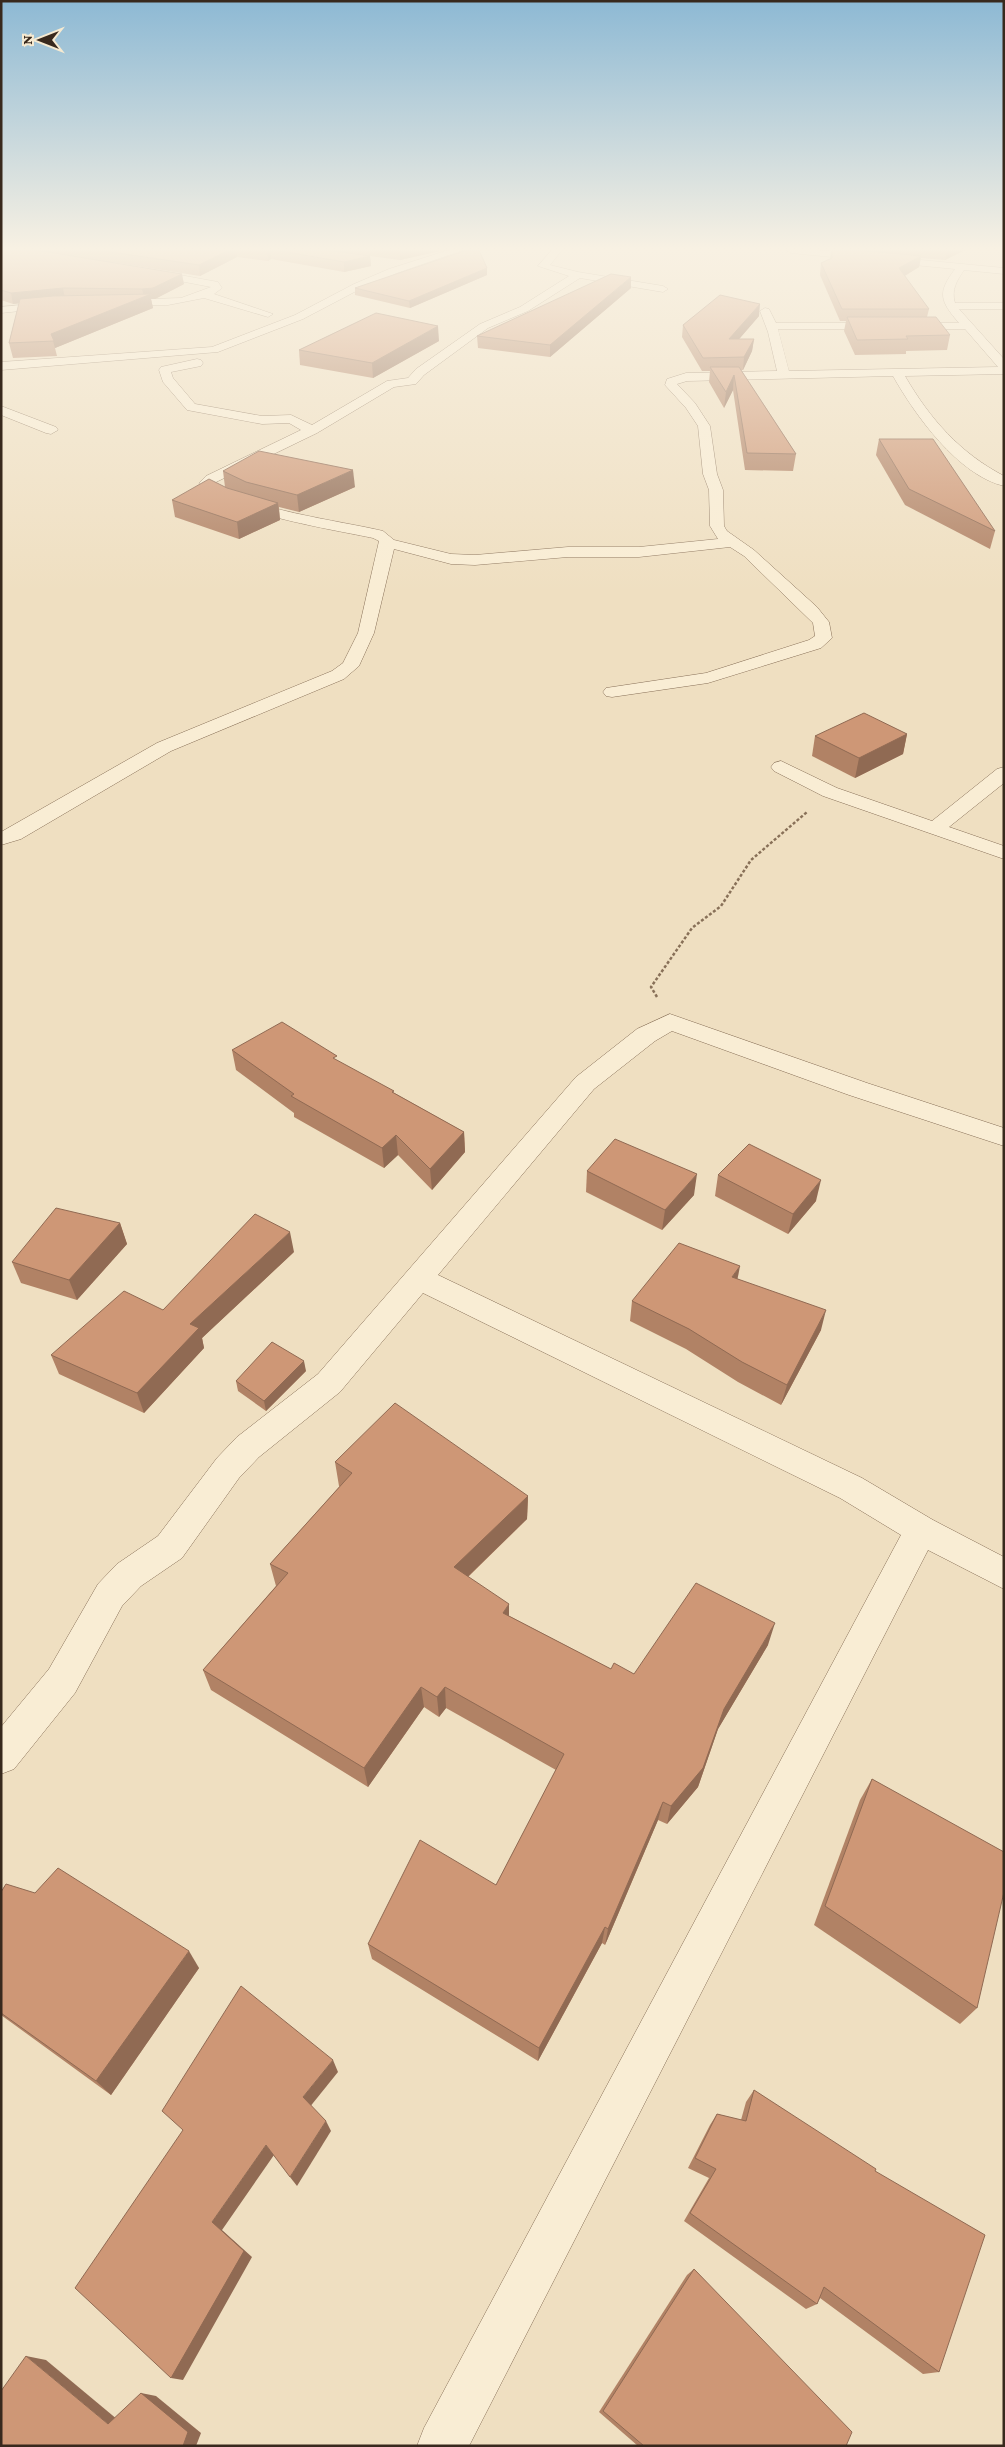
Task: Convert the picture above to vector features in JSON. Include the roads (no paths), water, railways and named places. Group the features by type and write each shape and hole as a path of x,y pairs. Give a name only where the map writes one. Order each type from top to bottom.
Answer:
{"street":[{"path":"1,366 27,364"},
{"path":"193,364 165,370 166,379 179,388 184,399 191,407 262,420 291,419 312,430"},
{"path":"431,364 412,381 391,384 312,430 210,479 206,484 207,487 223,497 268,510 378,534 385,538 388,543 451,559 475,560 568,552 639,552 733,542"},
{"path":"782,364 784,374"},
{"path":"612,692 708,678 815,644 824,638 821,622 810,610 749,553 721,534 717,526 716,490 710,474 704,426 691,406 671,385 671,382 686,377 1004,370"},
{"path":"897,372 915,405 938,435 966,460 1004,482"},
{"path":"1,410 51,430"},
{"path":"1,839 14,835 164,747 338,675 350,666 366,633 388,543"},
{"path":"781,767 830,792 1004,853"},
{"path":"935,828 1004,772"},
{"path":"1,1756 62,1681 110,1595 129,1576 170,1547 228,1468 248,1447 310,1400 329,1383 585,1083 646,1035 670,1022 858,1089 1004,1137"},
{"path":"418,1278 851,1488 922,1530 1004,1574"},
{"path":"442,2446 922,1530"}]}
